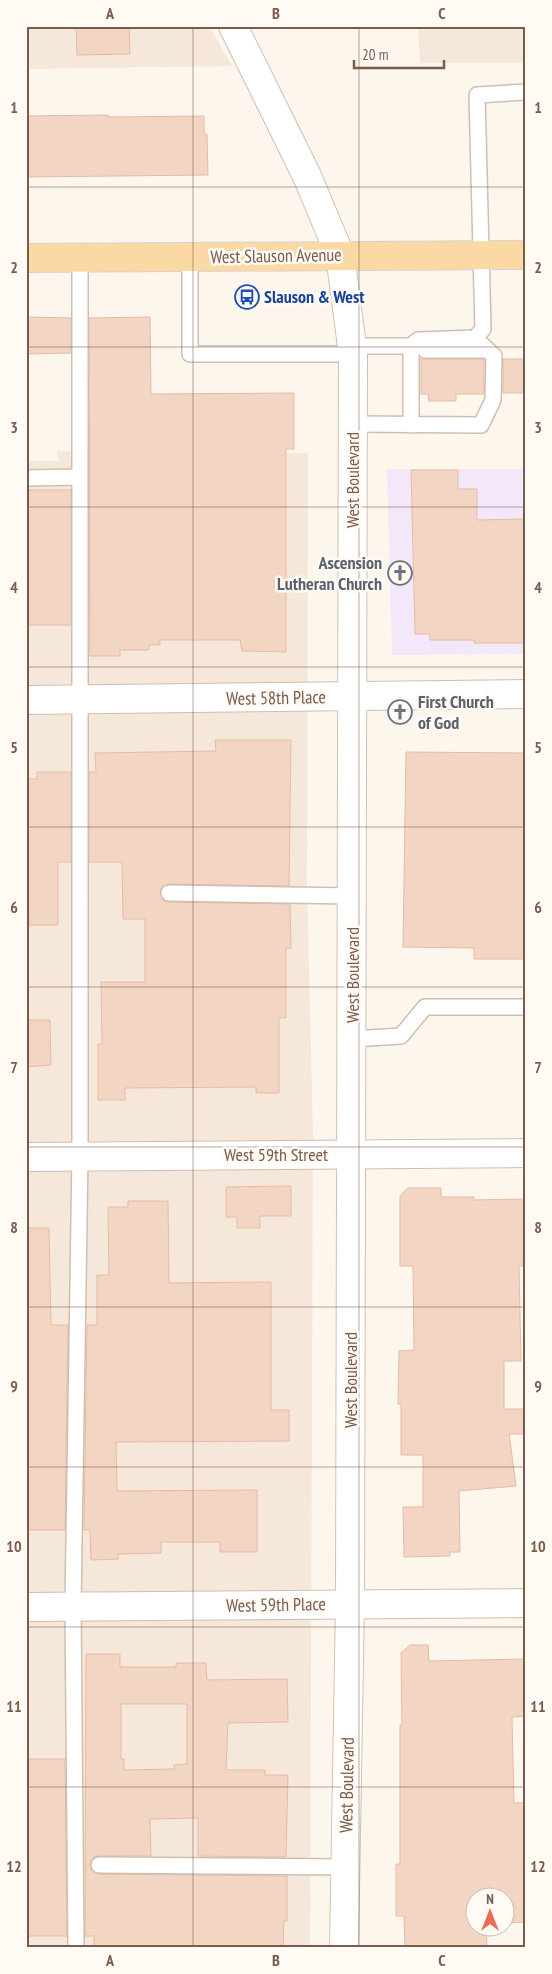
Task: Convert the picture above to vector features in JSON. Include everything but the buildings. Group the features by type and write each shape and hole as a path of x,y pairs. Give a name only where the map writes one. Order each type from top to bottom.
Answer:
{"main road":[{"name":"West Slauson Avenue","path":"26,258 526,255"}],"street":[{"name":"West Boulevard","path":"233,26 307,176 340,255 353,350 350,1604 344,1948"},
{"name":"West 58th Place","path":"26,700 526,694"},
{"name":"West 59th Street","path":"26,1157 526,1153"},
{"name":"West 59th Place","path":"26,1607 526,1603"}],"lane":[{"path":"190,257 190,354 353,350 474,338 483,329 483,255 477,95 526,92"},
{"path":"76,1948 73,1606 80,1156 80,257"},
{"path":"353,424 481,425 493,400 494,356 474,338"},
{"path":"414,343 422,350 486,350"},
{"path":"411,425 414,343"},
{"path":"26,478 80,477"},
{"path":"168,893 353,896"},
{"path":"352,1039 401,1036 425,1007 526,1007"},
{"path":"99,1865 346,1867"}],"shaded area":[{"path":"26,26 209,26 232,66 26,69"},
{"path":"418,26 526,26 526,63 420,63"},
{"path":"57,451 308,453 307,884 313,1134 310,1948 26,1948 26,461 59,461"},
{"path":"387,469 526,469 526,654 392,655"}],"place":[{"name":"Slauson & West","path":"247,297"},
{"name":"Ascension Lutheran Church","path":"400,573"},
{"name":"First Church of God","path":"400,712"}]}
